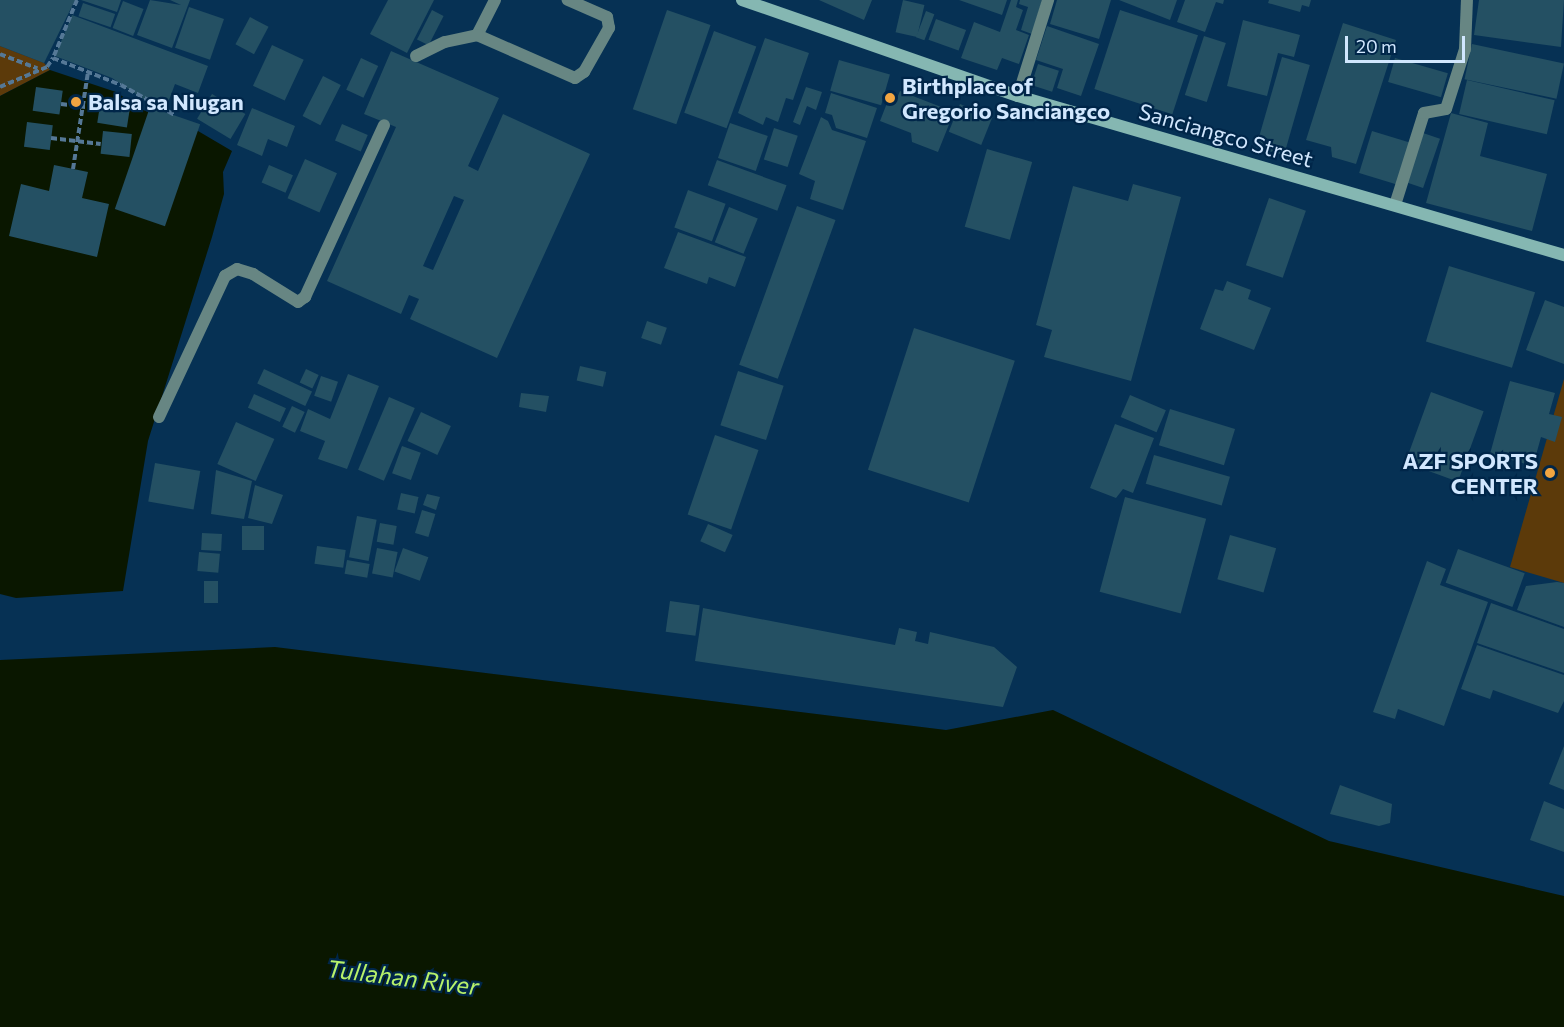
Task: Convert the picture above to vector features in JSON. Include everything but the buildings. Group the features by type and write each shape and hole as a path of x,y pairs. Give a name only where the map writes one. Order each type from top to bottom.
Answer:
{"main road":[{"name":"Sanciangco Street","path":"742,0 1018,96 1564,255"}],"street":[{"path":"477,35 495,0"},
{"path":"416,56 445,42 477,35 575,78 584,72 609,28 607,17 568,0"},
{"path":"1018,96 1048,0"},
{"path":"1395,205 1424,113 1446,109 1465,49 1467,0"},
{"path":"159,417 225,276 237,269 253,274 298,302 305,297 384,125"}],"path":[{"path":"0,87 38,68 47,67 77,0"},
{"path":"0,54 38,68"},
{"path":"53,58 88,72 175,115"},
{"path":"72,169 88,72"},
{"path":"61,104 100,109"},
{"path":"51,138 101,144"}],"shaded area":[{"path":"0,46 44,63 50,70 0,96"},
{"name":"AZF SPORTS CENTER","path":"1564,379 1564,583 1510,567"}],"water":[{"path":"50,70 116,92 143,110 198,131 232,151 223,172 224,194 212,237 148,441 123,591 16,598 0,594 0,96"},
{"name":"Tullahan River","path":"275,647 946,730 1053,710 1329,841 1564,896 1564,1027 0,1027 0,660"}],"place":[{"name":"Birthplace of Gregorio Sanciangco","path":"890,98"},
{"name":"Balsa sa Niugan","path":"76,102"},
{"name":"AZF SPORTS CENTER","path":"1550,473"}]}
